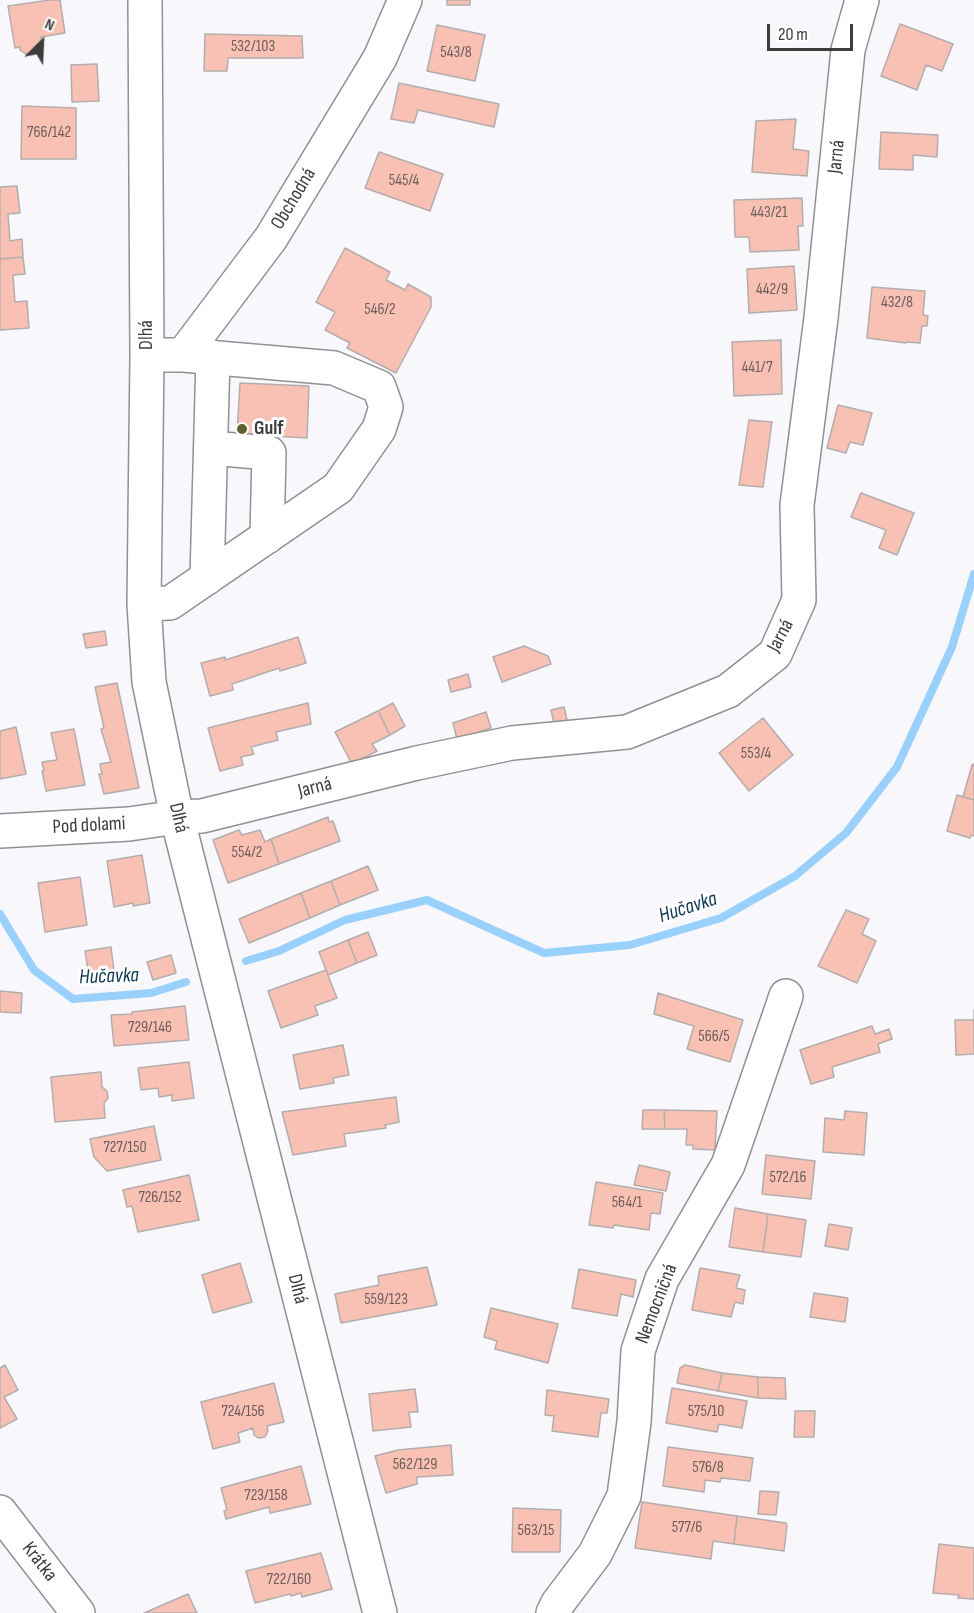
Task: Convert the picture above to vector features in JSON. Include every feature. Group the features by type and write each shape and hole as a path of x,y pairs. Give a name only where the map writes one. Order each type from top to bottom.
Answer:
{"street":[{"name":"Dlhá","path":"145,0 147,356 144,604 149,682 177,817 380,1613"},
{"name":"Obchodná","path":"198,356 380,58 405,0"},
{"name":"Jarná","path":"177,817 202,816 417,763 512,743 627,732 728,691 775,654 799,600 797,505 821,318 848,50 862,0"},
{"path":"144,604 170,603 338,488 379,429 386,407 379,387 334,368 198,356 147,356"},
{"path":"198,356 230,450 237,557"},
{"path":"230,450 269,453 237,557"},
{"name":"Pod dolami","path":"0,831 129,824 177,817"},
{"name":"Nemocničná","path":"553,1613 558,1603 596,1554 624,1496 634,1422 638,1351 663,1279 728,1165 786,996"},
{"name":"Krátka","path":"0,1512 78,1613"}],"building":[{"path":"60,0 65,33 41,37 42,44 37,45 33,53 26,54 20,50 20,47 15,48 8,6"},
{"path":"447,0 470,0 470,5 447,5"},
{"path":"900,24 953,44 942,71 926,65 917,90 881,76"},
{"path":"437,25 485,35 475,81 427,71"},
{"path":"205,34 302,36 303,58 228,58 227,71 204,71"},
{"path":"97,64 99,101 72,102 71,65"},
{"path":"399,83 499,104 494,127 418,110 414,123 391,119"},
{"path":"22,106 76,108 76,159 21,159"},
{"path":"796,119 793,149 809,151 807,176 752,172 756,121"},
{"path":"881,132 938,135 937,157 913,155 913,170 879,169"},
{"path":"379,152 443,174 430,211 365,188"},
{"path":"17,186 20,213 8,214 10,241 22,239 23,257 0,259 0,187"},
{"path":"802,198 803,226 798,226 799,250 750,252 749,237 735,237 734,200"},
{"path":"345,248 390,272 386,280 405,290 408,284 431,297 431,307 396,373 347,348 350,343 325,330 335,312 316,302"},
{"path":"23,257 25,274 13,275 15,302 27,301 29,328 0,330 0,259"},
{"path":"794,266 797,310 749,313 747,269"},
{"path":"872,287 925,291 923,315 928,316 927,326 922,326 920,343 867,338"},
{"path":"781,340 782,394 734,396 732,342"},
{"path":"240,383 309,386 307,438 237,434"},
{"path":"838,405 872,413 863,445 850,442 846,453 827,448"},
{"path":"749,420 772,422 763,487 739,485"},
{"path":"861,493 914,513 897,555 879,548 886,530 851,517"},
{"path":"105,631 107,645 86,648 83,634"},
{"path":"298,637 306,663 280,671 279,668 232,684 233,690 210,696 201,663 225,657 225,660"},
{"path":"524,646 548,656 551,664 502,682 493,657"},
{"path":"468,674 471,687 451,692 448,680"},
{"path":"117,683 139,788 104,794 99,774 102,774 100,764 111,762 101,729 104,728 95,687"},
{"path":"308,703 311,724 276,732 278,740 251,747 254,754 241,757 243,765 220,771 208,728"},
{"path":"393,703 405,726 390,735 378,711"},
{"path":"564,707 570,733 557,736 551,710"},
{"path":"378,711 390,735 372,744 377,751 352,764 335,732"},
{"path":"486,712 491,728 457,739 453,723"},
{"path":"763,718 793,755 749,791 719,753"},
{"path":"16,727 26,774 0,779 0,731"},
{"path":"74,729 85,785 46,791 42,762 57,760 51,733"},
{"path":"974,764 974,800 963,797"},
{"path":"957,795 974,800 974,836 971,835 970,838 947,831"},
{"path":"328,817 329,822 333,821 340,841 279,864 271,839"},
{"path":"239,830 242,835 260,830 265,842 271,839 279,864 228,883 213,840"},
{"path":"142,855 150,903 133,906 133,903 114,907 107,861"},
{"path":"368,866 378,890 340,905 331,881"},
{"path":"80,877 87,925 45,932 38,883"},
{"path":"331,881 340,905 310,918 301,893"},
{"path":"301,893 310,918 249,943 239,919"},
{"path":"846,910 869,919 862,934 876,941 857,983 818,966"},
{"path":"368,932 377,955 357,963 348,940"},
{"path":"348,940 357,963 328,975 319,952"},
{"path":"111,947 115,979 90,983 85,951"},
{"path":"171,955 176,973 153,980 147,962"},
{"path":"326,970 337,998 315,1006 318,1015 281,1028 268,991"},
{"path":"0,991 22,993 21,1013 0,1012"},
{"path":"658,993 743,1020 730,1062 687,1049 694,1026 654,1014"},
{"path":"185,1006 189,1040 114,1046 111,1015"},
{"path":"955,1020 974,1020 974,1054 956,1055"},
{"path":"872,1026 875,1034 889,1029 892,1039 878,1044 880,1052 832,1067 834,1077 811,1084 800,1050"},
{"path":"343,1045 349,1075 333,1078 334,1083 300,1089 293,1055"},
{"path":"189,1062 194,1098 172,1101 172,1095 159,1097 158,1088 141,1090 138,1068"},
{"path":"101,1072 102,1087 107,1091 108,1098 104,1103 105,1118 55,1122 51,1077"},
{"path":"396,1097 399,1122 385,1125 386,1128 344,1134 346,1146 293,1155 282,1112"},
{"path":"643,1110 664,1110 665,1129 642,1129"},
{"path":"664,1110 717,1111 715,1150 693,1149 693,1145 686,1145 687,1129 665,1129"},
{"path":"845,1111 867,1113 864,1155 823,1152 825,1118 844,1120"},
{"path":"154,1126 161,1160 107,1171 94,1157 90,1139"},
{"path":"766,1155 815,1161 811,1199 762,1194"},
{"path":"639,1165 670,1172 666,1191 634,1185"},
{"path":"189,1175 199,1220 138,1232 132,1206 127,1207 123,1190"},
{"path":"596,1182 663,1193 660,1214 651,1213 649,1230 614,1225 613,1228 589,1225"},
{"path":"735,1208 768,1214 763,1252 729,1247"},
{"path":"768,1214 806,1220 801,1257 763,1252"},
{"path":"829,1224 852,1228 848,1250 825,1246"},
{"path":"240,1263 252,1302 213,1313 202,1275"},
{"path":"427,1267 437,1305 341,1323 335,1294 379,1285 378,1276"},
{"path":"700,1268 740,1275 736,1288 745,1290 743,1304 735,1302 731,1317 692,1310"},
{"path":"579,1269 636,1280 633,1297 621,1294 617,1316 572,1308"},
{"path":"814,1293 848,1298 845,1322 810,1317"},
{"path":"491,1308 558,1324 548,1363 495,1349 497,1341 484,1337"},
{"path":"5,1365 18,1390 4,1397 17,1419 0,1428 0,1368"},
{"path":"685,1365 722,1373 718,1391 677,1383 680,1368"},
{"path":"722,1373 758,1377 758,1398 718,1391"},
{"path":"758,1377 785,1378 786,1399 758,1398"},
{"path":"274,1383 284,1422 267,1426 268,1431 265,1437 258,1438 254,1435 253,1428 238,1433 240,1442 213,1449 201,1402"},
{"path":"672,1388 747,1401 742,1428 719,1424 717,1432 666,1423"},
{"path":"415,1389 418,1412 409,1412 411,1427 373,1431 369,1394"},
{"path":"547,1390 609,1399 607,1413 601,1413 598,1437 552,1431 554,1416 545,1415"},
{"path":"795,1411 815,1411 814,1437 794,1437"},
{"path":"451,1445 453,1475 417,1477 417,1484 386,1493 375,1456 398,1450"},
{"path":"668,1447 753,1458 750,1481 721,1478 720,1482 705,1480 704,1492 663,1486"},
{"path":"301,1466 311,1504 270,1513 269,1507 226,1519 224,1511 227,1510 221,1488"},
{"path":"760,1491 779,1492 776,1515 758,1514"},
{"path":"642,1502 737,1516 734,1544 713,1541 711,1559 635,1548"},
{"path":"513,1508 561,1510 560,1552 512,1552"},
{"path":"737,1516 786,1523 784,1551 734,1544"},
{"path":"939,1544 974,1548 974,1599 933,1593"},
{"path":"321,1553 332,1589 302,1597 301,1593 291,1596 290,1594 255,1603 246,1571"},
{"path":"188,1594 197,1613 144,1613"}],"waterway":[{"name":"Hučavka","path":"246,961 279,951 345,920 427,900 544,953 630,945 721,918 795,876 846,833 897,767 952,647 974,574"},
{"name":"Hučavka","path":"0,914 34,970 73,999 151,993 186,982"}],"place":[{"name":"Gulf","path":"242,429"}]}
